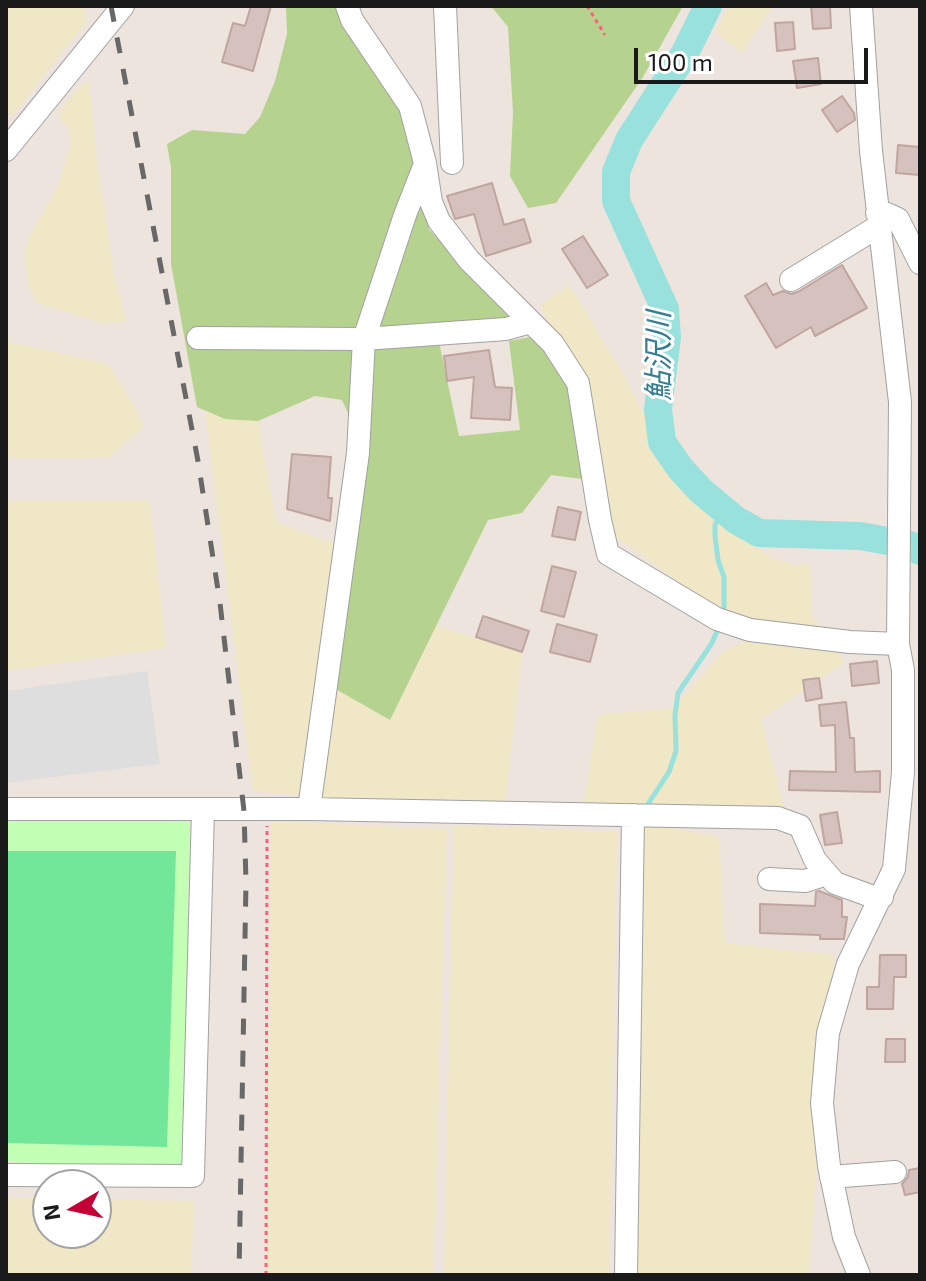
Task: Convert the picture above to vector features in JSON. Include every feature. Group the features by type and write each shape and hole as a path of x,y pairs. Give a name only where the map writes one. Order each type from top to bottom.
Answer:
{"street":[{"path":"6,150 123,6"},
{"path":"347,6 352,20 410,106 425,163 431,202 439,221 469,260 553,344 578,383 608,554 717,619 750,630 850,642 898,644"},
{"path":"445,6 452,163"},
{"path":"859,1275 844,1237 831,1177 822,1103 828,1033 848,964 894,869 903,772 903,670 898,644 901,519 911,460 900,402 878,220 861,6"},
{"path":"309,809 358,453 364,339 425,163"},
{"path":"791,280 887,214 898,219 920,263"},
{"path":"198,338 364,339 506,329 531,322"},
{"path":"6,809 309,809 778,818 800,826 815,860 835,883 882,897"},
{"path":"6,1175 193,1176 203,810"},
{"path":"626,1275 633,815"},
{"path":"769,879 805,881 827,874"},
{"path":"831,1177 895,1172"}],"path":[{"path":"587,6 605,35"},
{"path":"266,1275 267,810"}],"shaded area":[{"path":"6,6 84,6 86,22 13,115 6,114"},
{"path":"728,6 773,6 742,53 716,33"},
{"path":"89,82 96,155 114,274 126,322 102,323 37,303 28,285 25,250 30,235 58,186 71,143 69,130 59,117 60,110 80,86"},
{"path":"569,285 624,375 681,490 770,557 795,565 810,563 812,617 840,647 843,664 761,719 785,811 583,807 598,715 673,708 723,652 754,636 608,531 589,412 540,305"},
{"path":"6,341 109,364 145,426 110,457 6,457"},
{"path":"205,411 258,421 276,522 333,543 326,679 390,720 436,626 522,652 504,813 253,791"},
{"path":"6,502 150,502 166,648 6,671"},
{"path":"147,671 160,764 6,783 6,691"},
{"path":"271,821 447,829 433,1275 266,1275"},
{"path":"640,822 719,837 725,943 834,955 808,1275 631,1275"},
{"path":"454,825 617,832 609,1275 444,1275"},
{"path":"6,1198 32,1198 32,1249 112,1249 112,1199 194,1201 191,1275 6,1275"}],"green space":[{"path":"286,6 348,6 396,95 420,176 429,229 509,317 436,328 459,436 520,430 509,341 536,336 579,395 582,479 551,475 522,513 488,520 390,720 332,687 367,456 342,400 315,396 258,421 225,419 197,407 171,264 171,168 167,144 192,130 245,134 260,117 275,81 287,34"},
{"path":"491,6 683,6 643,77 556,203 528,208 510,176 513,113 508,27"},
{"path":"190,806 183,1167 6,1162 6,808"},
{"path":"6,851 176,851 167,1147 6,1143"}],"building":[{"path":"251,6 271,6 253,71 222,62 233,23 245,26"},
{"path":"811,6 830,6 831,28 813,29"},
{"path":"793,22 795,49 777,51 775,23"},
{"path":"818,58 821,84 797,88 793,61"},
{"path":"842,96 854,113 855,120 837,132 822,110"},
{"path":"898,145 920,147 920,175 896,173"},
{"path":"492,183 504,225 524,219 531,242 486,256 474,214 455,219 447,196"},
{"path":"583,236 608,275 587,288 562,249"},
{"path":"842,265 867,308 815,336 811,327 776,348 745,296 766,283 773,295 783,291 791,294 798,292"},
{"path":"489,350 495,387 512,388 510,420 471,418 474,377 447,381 444,356"},
{"path":"292,454 331,457 330,521 287,509"},
{"path":"558,507 581,512 575,540 552,536"},
{"path":"552,566 576,572 564,617 541,611"},
{"path":"483,616 529,631 522,652 476,637"},
{"path":"557,624 597,635 590,662 550,652"},
{"path":"877,661 879,683 852,686 850,664"},
{"path":"819,678 822,698 806,701 803,680"},
{"path":"846,702 850,738 854,738 855,772 880,771 880,792 789,790 790,771 836,772 835,725 821,726 819,705"},
{"path":"837,812 842,843 825,845 820,815"},
{"path":"816,892 842,900 842,917 847,917 844,939 760,933 760,904 815,906"},
{"path":"880,955 906,955 906,977 894,977 893,1009 867,1009 867,987 879,987"},
{"path":"886,1039 905,1039 905,1062 885,1062"},
{"path":"920,1168 920,1192 905,1195 902,1184 909,1170"}],"waterway":[{"name":"鮎沢川","path":"708,6 685,53 629,140 616,172 616,201 665,309 667,337 658,409 662,442 700,490 736,520 759,533 860,536 910,545 920,551"},
{"path":"723,508 715,525 715,536 724,577 724,607"},
{"path":"644,810 669,772 676,751 678,693 712,643 719,626"}],"railway":[{"path":"111,6 198,461 220,603 244,811 246,882 239,1275"}]}
